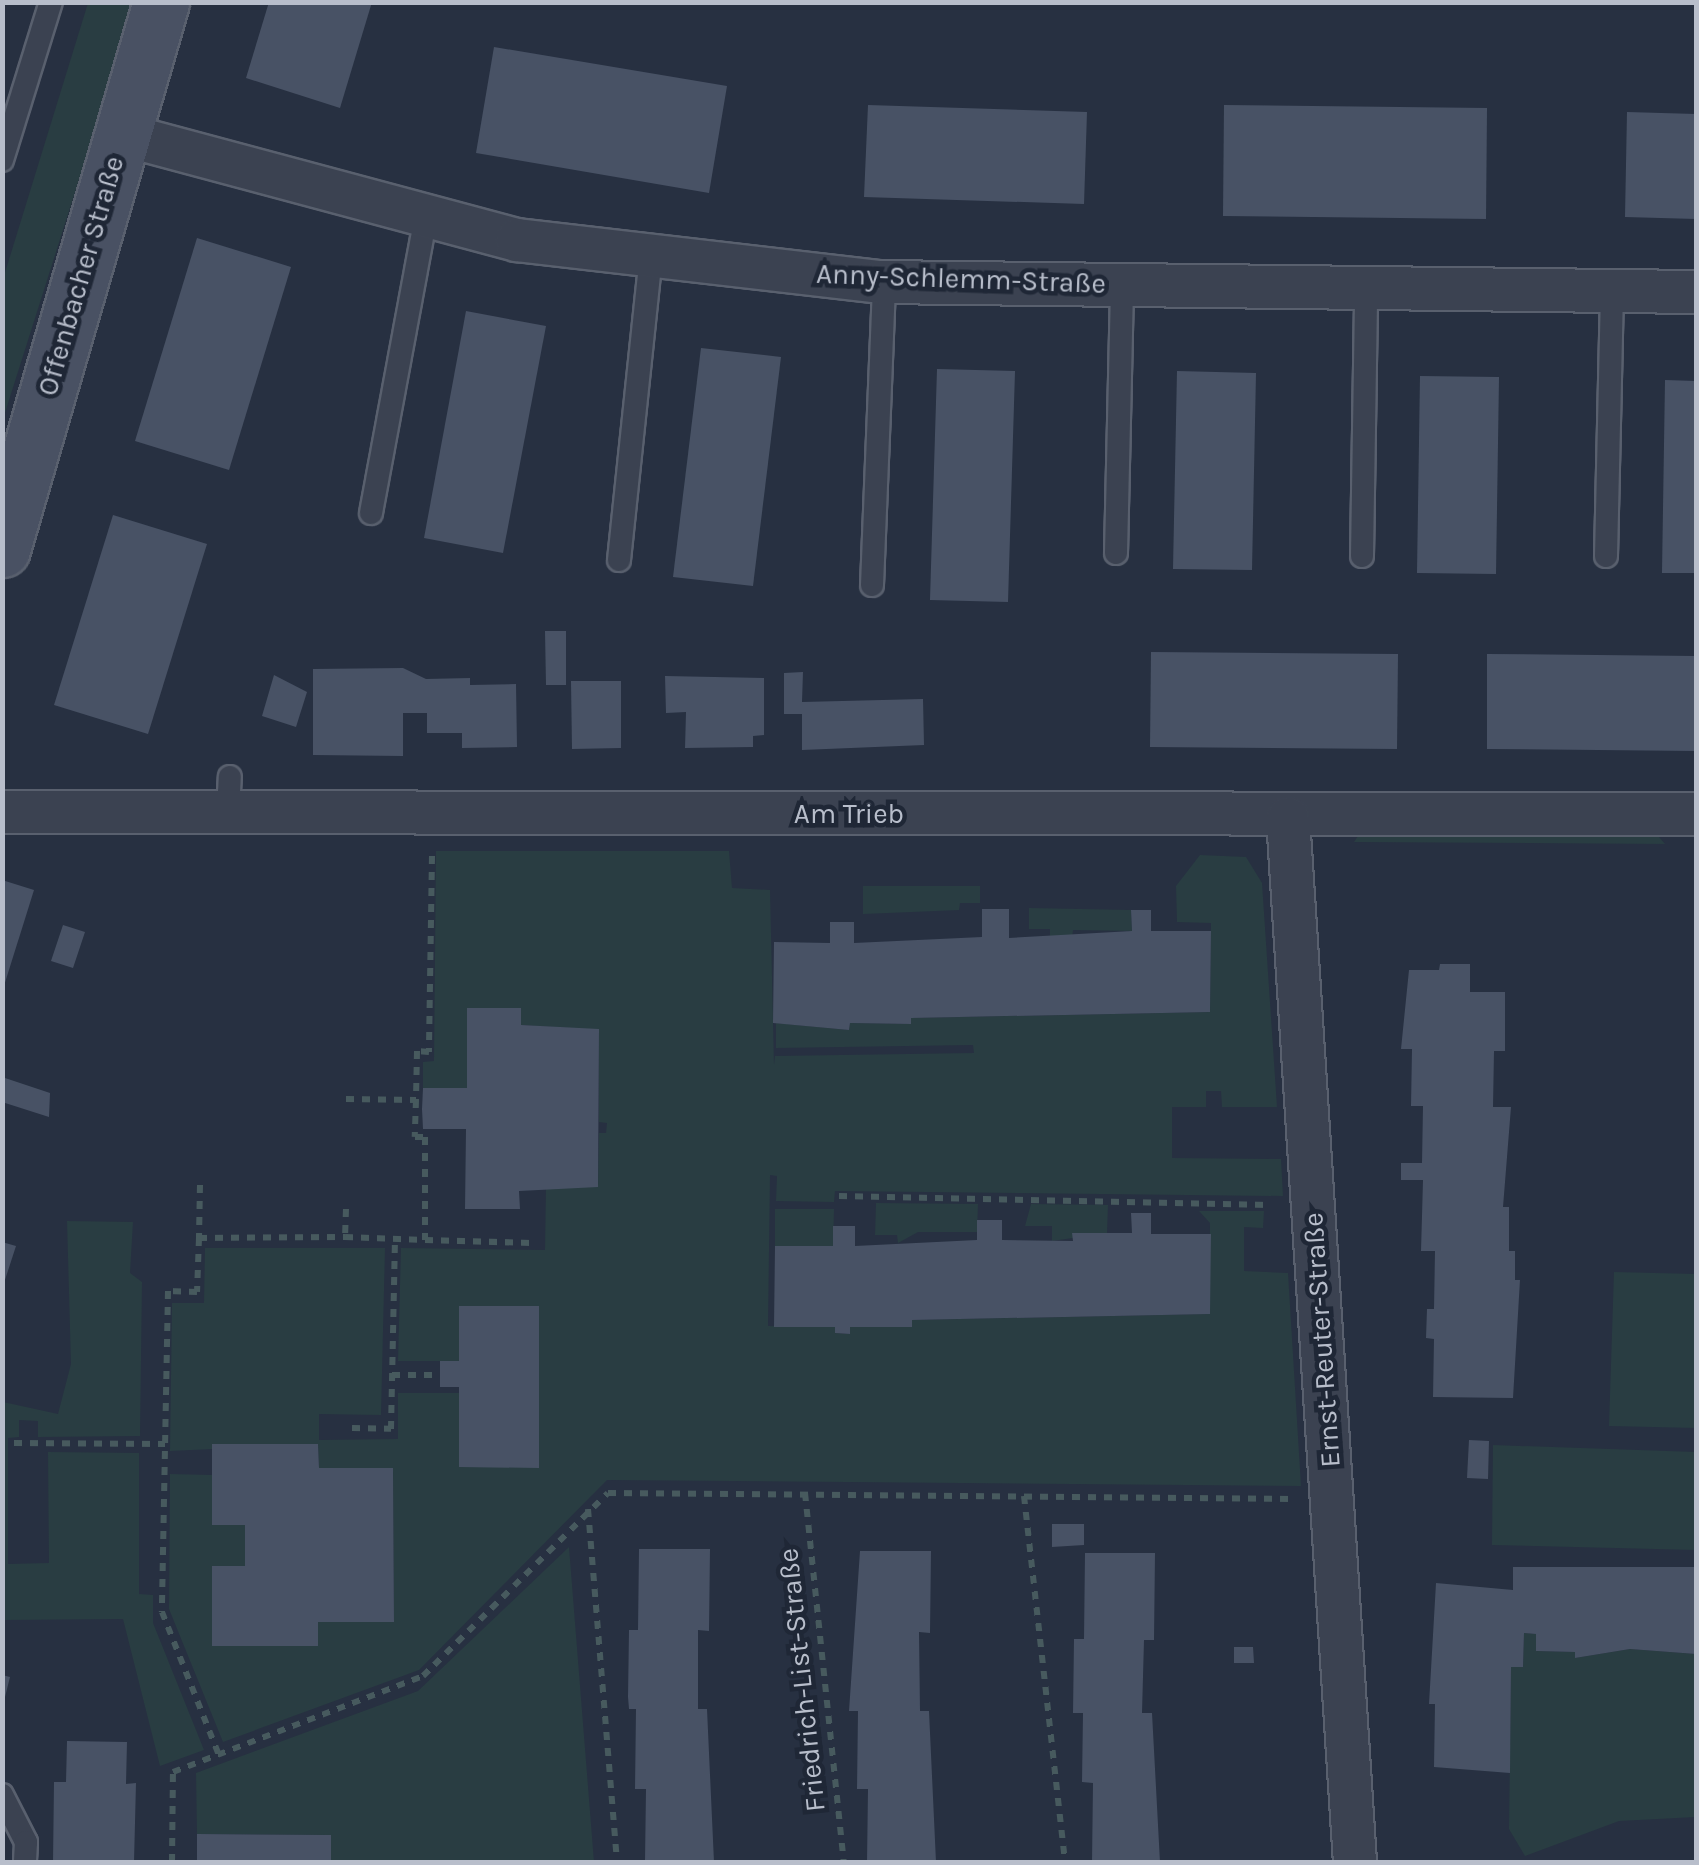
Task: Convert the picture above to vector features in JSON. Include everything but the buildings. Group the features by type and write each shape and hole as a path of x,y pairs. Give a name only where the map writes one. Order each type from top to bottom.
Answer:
{"street":[{"name":"Offenbacher Straße","path":"2,549 161,2"},
{"name":"Anny-Schlemm-Straße","path":"121,134 518,240 884,282 1696,292"},
{"name":"Am Trieb","path":"2,812 229,794 1288,818 1407,812 1696,814"},
{"name":"Ernst-Reuter-Straße","path":"1288,818 1355,1862"}],"lane":[{"path":"2,160 52,2"},
{"path":"370,512 426,216"},
{"path":"619,560 650,255"},
{"path":"872,585 884,282"},
{"path":"1116,553 1122,284"},
{"path":"1362,556 1366,288"},
{"path":"1606,556 1612,291"},
{"path":"2,1795 26,1842 25,1862"}],"path":[{"path":"425,1240 425,1136 415,1137 417,1052 428,1052 432,845"},
{"path":"346,1099 416,1100"},
{"path":"200,1185 197,1292 168,1292 162,1612 218,1755"},
{"path":"839,1196 1292,1206"},
{"path":"346,1209 346,1238"},
{"path":"199,1238 531,1243"},
{"path":"352,1428 391,1429 394,1239"},
{"path":"392,1374 440,1375"},
{"path":"14,1444 164,1444"},
{"path":"172,1862 173,1772 423,1676 588,1508 622,1491 1332,1500"},
{"name":"Friedrich-List-Straße","path":"805,1493 844,1862"},
{"path":"1024,1496 1065,1862"},
{"path":"588,1508 617,1862"}],"green space":[{"path":"88,3 135,3 3,419 3,279"},
{"path":"1364,827 1653,830 1665,844 1354,842"},
{"path":"436,851 729,851 732,888 770,890 774,1065 775,1056 974,1053 973,1045 776,1048 776,1023 849,1030 850,1023 910,1024 911,1018 1210,1012 1211,923 1177,922 1176,886 1200,855 1246,857 1262,883 1277,1107 1222,1107 1221,1091 1206,1091 1206,1107 1172,1107 1172,1158 1281,1159 1283,1196 835,1191 834,1202 776,1201 777,1176 770,1175 768,1326 835,1327 835,1333 849,1334 850,1327 911,1327 912,1320 1209,1314 1210,1223 1199,1211 1264,1211 1263,1228 1244,1227 1244,1271 1288,1273 1301,1486 607,1480 419,1670 223,1742 169,1609 170,1474 212,1475 318,1622 394,1621 393,1468 319,1468 318,1444 170,1451 172,1303 204,1303 205,1248 385,1248 381,1415 319,1414 319,1440 398,1439 398,1393 459,1393 459,1467 539,1467 539,1306 460,1306 459,1361 398,1361 401,1248 545,1250 546,1186 598,1186 599,1133 606,1133 607,1123 599,1122 599,1030 521,1025 520,1008 468,1008 467,1088 423,1088 423,1062 434,1061"},
{"path":"863,886 980,886 980,903 960,903 959,910 863,914"},
{"path":"1029,908 1131,910 1132,931 1073,930 1072,938 1050,938 1050,929 1029,929"},
{"path":"876,1203 978,1204 977,1232 918,1232 898,1243 897,1235 875,1235"},
{"path":"1031,1204 1108,1205 1107,1233 1052,1241 1052,1226 1025,1226"},
{"path":"775,1209 834,1209 833,1246 775,1246"},
{"path":"67,1221 133,1222 130,1273 142,1282 140,1436 38,1437 38,1421 19,1420 19,1437 8,1438 8,1564 49,1563 48,1452 139,1453 139,1594 153,1595 153,1623 204,1750 160,1766 123,1619 3,1620 3,1402 58,1414 71,1364"},
{"path":"1614,1272 1696,1274 1696,1428 1609,1426"},
{"path":"1493,1445 1696,1452 1696,1550 1492,1545"},
{"path":"569,1547 594,1862 331,1862 330,1835 197,1834 196,1773 418,1691"},
{"path":"1524,1633 1536,1634 1536,1651 1575,1652 1575,1658 1630,1649 1696,1654 1696,1817 1619,1821 1525,1856 1509,1829 1511,1667 1523,1667"}]}
